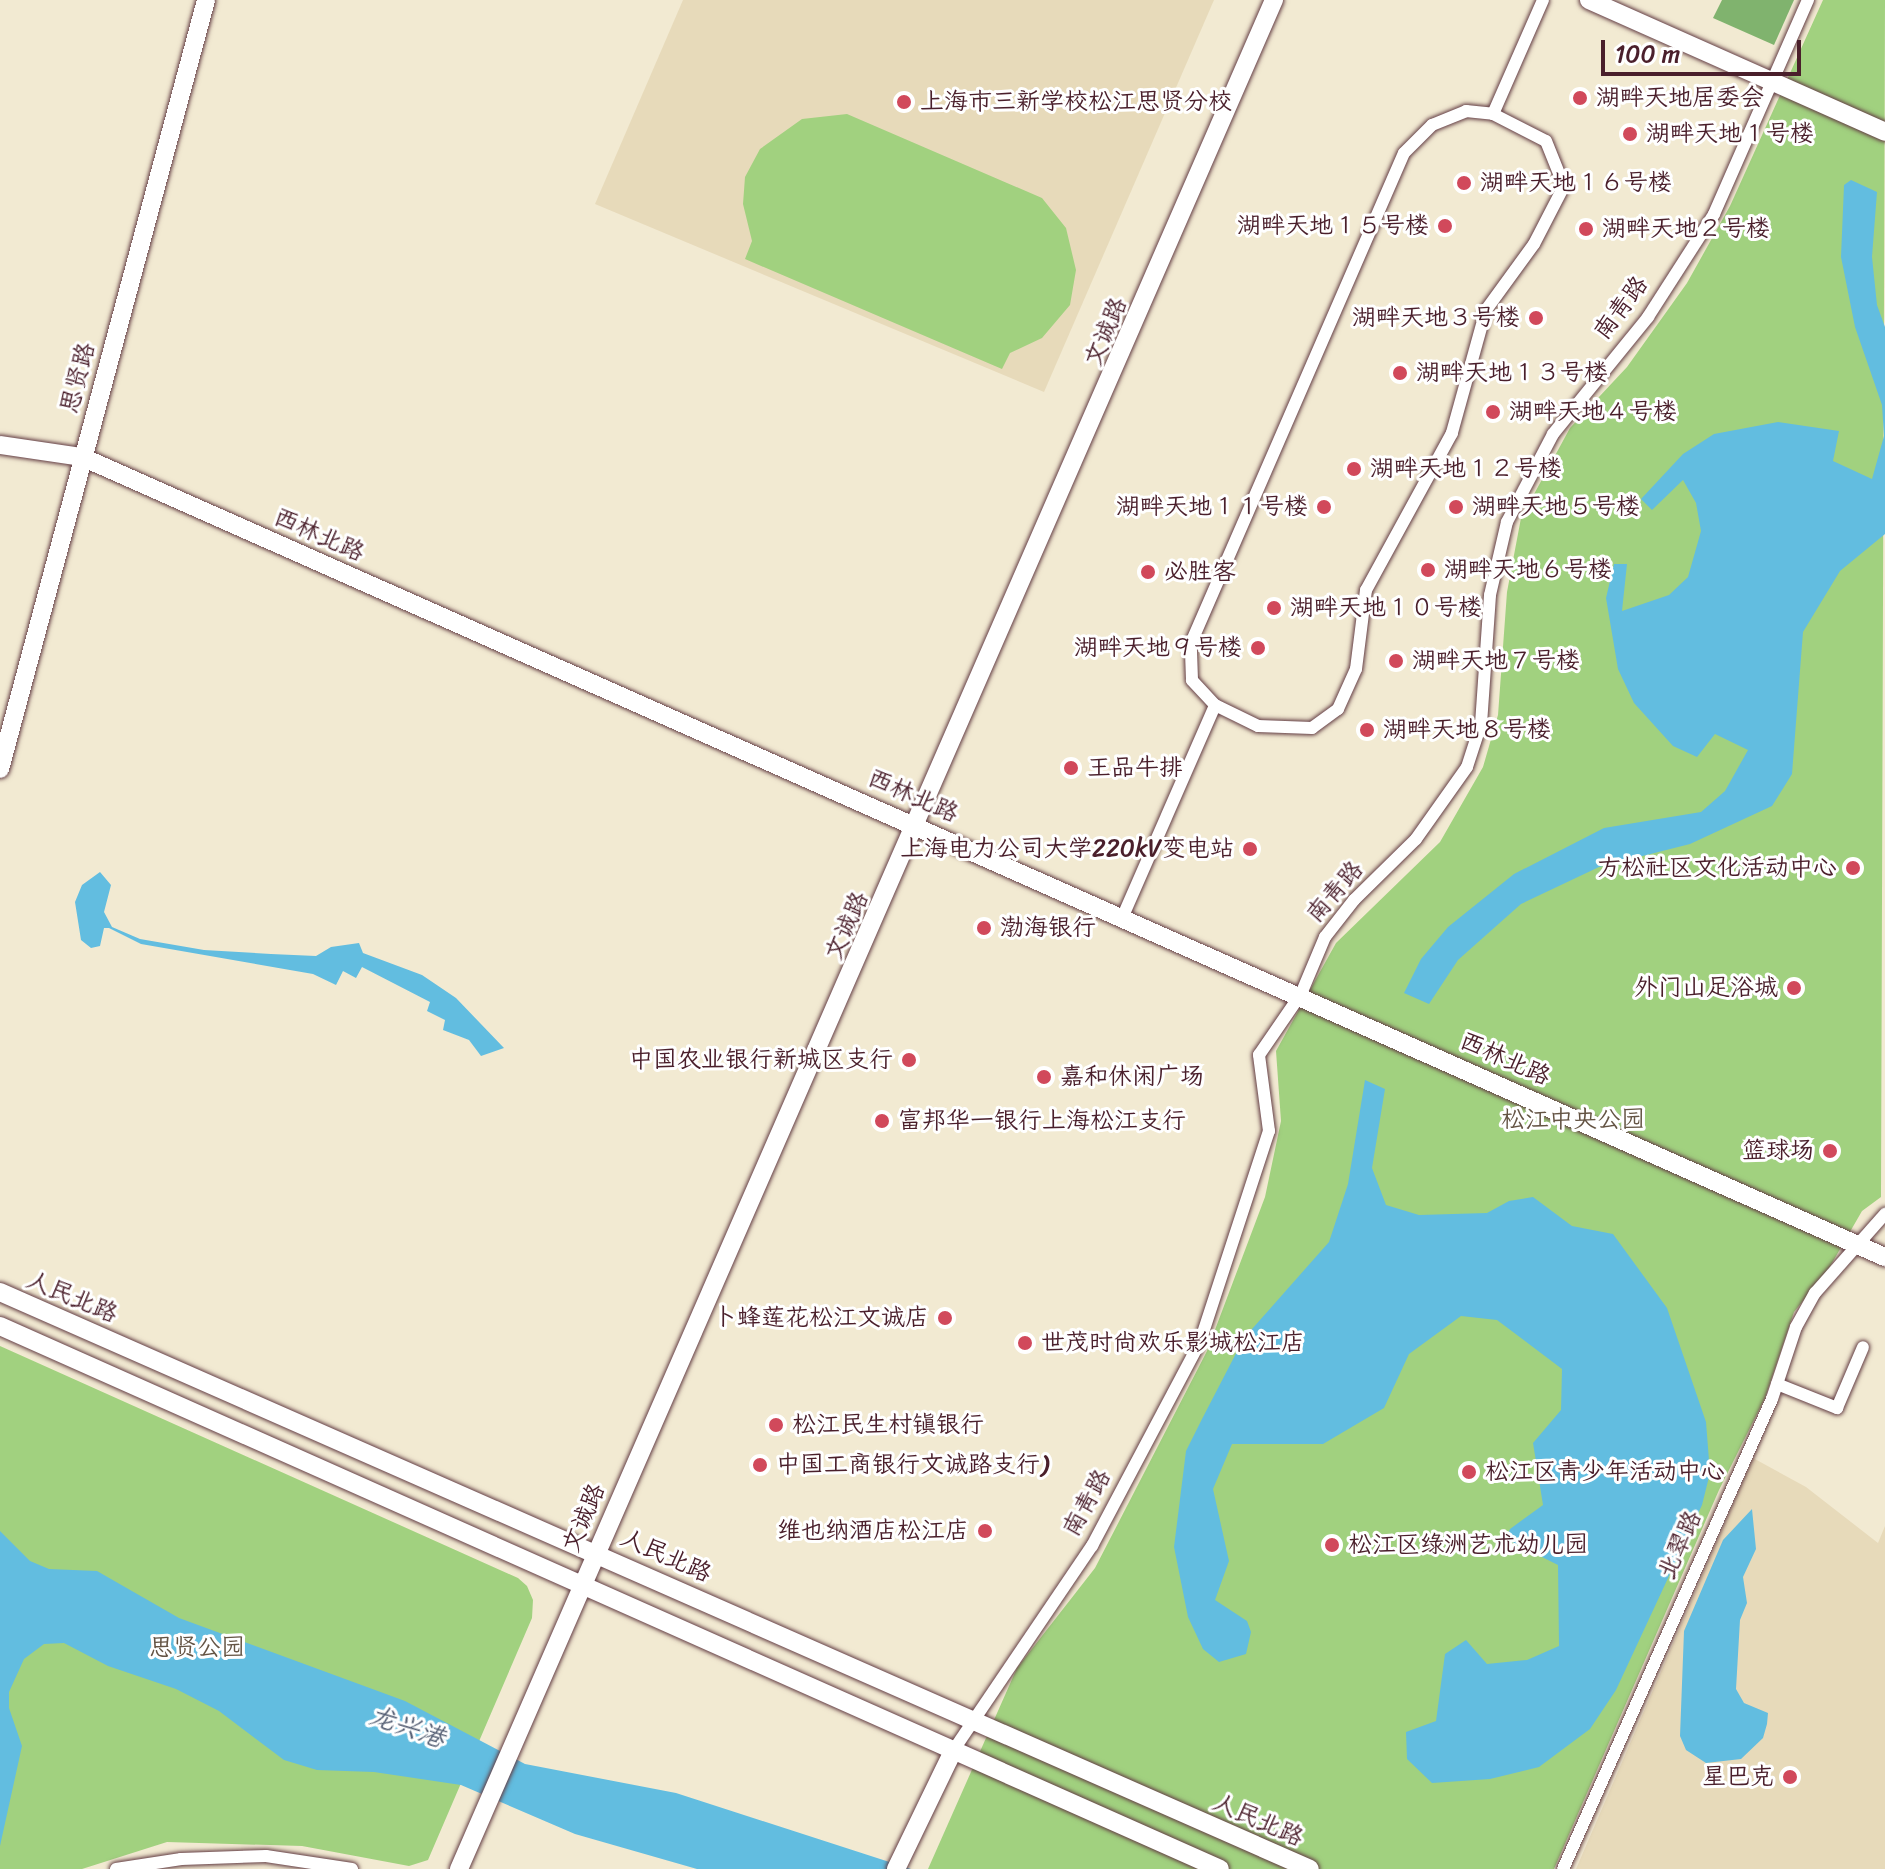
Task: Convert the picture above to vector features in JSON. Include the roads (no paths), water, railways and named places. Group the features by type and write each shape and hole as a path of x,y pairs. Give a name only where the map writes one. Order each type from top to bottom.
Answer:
{"street":[{"name":"思贤路","path":"0,769 206,0"},
{"name":"文诚路","path":"459,1869 595,1551 918,824 1274,0"},
{"path":"1493,114 1543,0"},
{"path":"1589,0 1885,132"},
{"name":"南青路","path":"896,1869 971,1719 1092,1546 1200,1342 1269,1131 1259,1055 1301,994 1325,937 1354,900 1416,839 1467,767 1481,724 1490,595 1507,522 1553,434 1648,317 1714,214 1769,81 1808,0"},
{"path":"1466,111 1493,114 1546,141 1564,186 1540,233 1486,310 1452,433 1366,590 1356,669 1338,709 1312,728 1258,726 1215,705 1192,680 1195,630 1404,153 1432,125 1466,111"},
{"name":"西林北路","path":"0,445 82,457 918,824 1885,1257"},
{"path":"1123,916 1215,705"},
{"name":"北翠路","path":"1563,1869 1777,1384 1796,1327 1815,1293 1885,1214"},
{"name":"人民北路","path":"0,1292 595,1551 1310,1869"},
{"path":"0,1326 584,1582 1220,1869"},
{"path":"1777,1384 1837,1408 1863,1347"},
{"path":"116,1869 181,1859 266,1856 352,1869"}],"water":[{"path":"1851,180 1877,192 1872,257 1877,305 1885,327 1885,534 1840,571 1803,632 1792,774 1772,806 1690,844 1599,867 1521,904 1458,960 1429,1004 1404,993 1421,959 1448,927 1514,874 1604,828 1701,812 1725,791 1748,750 1715,734 1697,757 1673,746 1634,703 1618,669 1606,598 1614,564 1627,564 1622,611 1669,595 1688,577 1701,531 1696,503 1683,480 1652,510 1641,499 1683,454 1714,434 1778,422 1839,431 1833,461 1872,479 1884,436 1882,405 1855,327 1841,257 1844,185"},
{"path":"100,872 111,885 104,912 112,927 140,939 204,950 316,956 331,947 359,943 363,953 422,975 456,998 504,1048 481,1056 469,1040 443,1030 445,1020 427,1011 430,1002 362,967 356,978 343,971 336,985 313,974 141,944 109,928 104,928 100,946 91,948 81,940 75,902 82,885"},
{"path":"1365,1080 1385,1089 1372,1168 1386,1205 1419,1215 1487,1213 1509,1201 1533,1197 1572,1226 1613,1234 1667,1308 1706,1422 1710,1473 1702,1505 1616,1690 1590,1729 1539,1767 1490,1779 1432,1783 1407,1759 1406,1732 1436,1721 1445,1654 1466,1640 1487,1664 1527,1660 1559,1646 1558,1565 1506,1539 1510,1529 1543,1505 1533,1443 1561,1410 1562,1369 1497,1320 1461,1316 1409,1354 1384,1408 1323,1444 1232,1444 1213,1489 1229,1561 1215,1600 1247,1621 1251,1632 1246,1654 1219,1662 1203,1649 1188,1617 1174,1547 1186,1451 1202,1419 1244,1338 1329,1242 1348,1184"},
{"path":"1752,1509 1756,1549 1743,1577 1747,1603 1740,1620 1736,1689 1744,1703 1768,1713 1767,1724 1763,1738 1741,1759 1706,1763 1686,1750 1680,1736 1684,1631 1723,1540"},
{"name":"龙兴港","path":"0,1531 30,1561 49,1569 97,1571 179,1618 405,1701 525,1764 676,1793 911,1869 697,1869 575,1834 461,1785 374,1772 317,1770 284,1760 219,1711 176,1689 108,1666 64,1643 44,1644 24,1659 9,1692 9,1708 22,1746 0,1846"}],"place":[{"name":"湖畔天地居委会","path":"1580,98"},
{"name":"上海市三新学校松江思贤分校","path":"904,102"},
{"name":"湖畔天地１号楼","path":"1630,134"},
{"name":"湖畔天地１６号楼","path":"1464,183"},
{"name":"湖畔天地１５号楼","path":"1445,226"},
{"name":"湖畔天地２号楼","path":"1586,229"},
{"name":"湖畔天地３号楼","path":"1536,318"},
{"name":"湖畔天地１３号楼","path":"1400,373"},
{"name":"湖畔天地４号楼","path":"1493,412"},
{"name":"湖畔天地１２号楼","path":"1354,469"},
{"name":"湖畔天地１１号楼","path":"1324,507"},
{"name":"湖畔天地５号楼","path":"1456,507"},
{"name":"湖畔天地６号楼","path":"1428,570"},
{"name":"必胜客","path":"1148,572"},
{"name":"湖畔天地１０号楼","path":"1274,608"},
{"name":"湖畔天地９号楼","path":"1258,648"},
{"name":"湖畔天地７号楼","path":"1396,661"},
{"name":"湖畔天地８号楼","path":"1367,730"},
{"name":"王品牛排","path":"1071,768"},
{"name":"上海电力公司大学220kV变电站","path":"1250,849"},
{"name":"方松社区文化活动中心","path":"1853,868"},
{"name":"渤海银行","path":"984,928"},
{"name":"外门山足浴城","path":"1794,988"},
{"name":"中国农业银行新城区支行","path":"909,1060"},
{"name":"嘉和休闲广场","path":"1044,1077"},
{"name":"富邦华一银行上海松江支行","path":"882,1121"},
{"name":"篮球场","path":"1830,1151"},
{"name":"卜蜂莲花松江文诚店","path":"945,1318"},
{"name":"世茂时尚欢乐影城松江店","path":"1025,1343"},
{"name":"松江民生村镇银行","path":"776,1425"},
{"name":"中国工商银行文诚路支行)","path":"760,1465"},
{"name":"松江区青少年活动中心","path":"1469,1472"},
{"name":"维也纳酒店松江店","path":"985,1531"},
{"name":"松江区绿洲艺术幼儿园","path":"1332,1545"},
{"name":"星巴克","path":"1790,1777"}],"park label":[{"name":"松江中央公园","path":"1573,1120"},
{"name":"思贤公园","path":"197,1648"}]}
